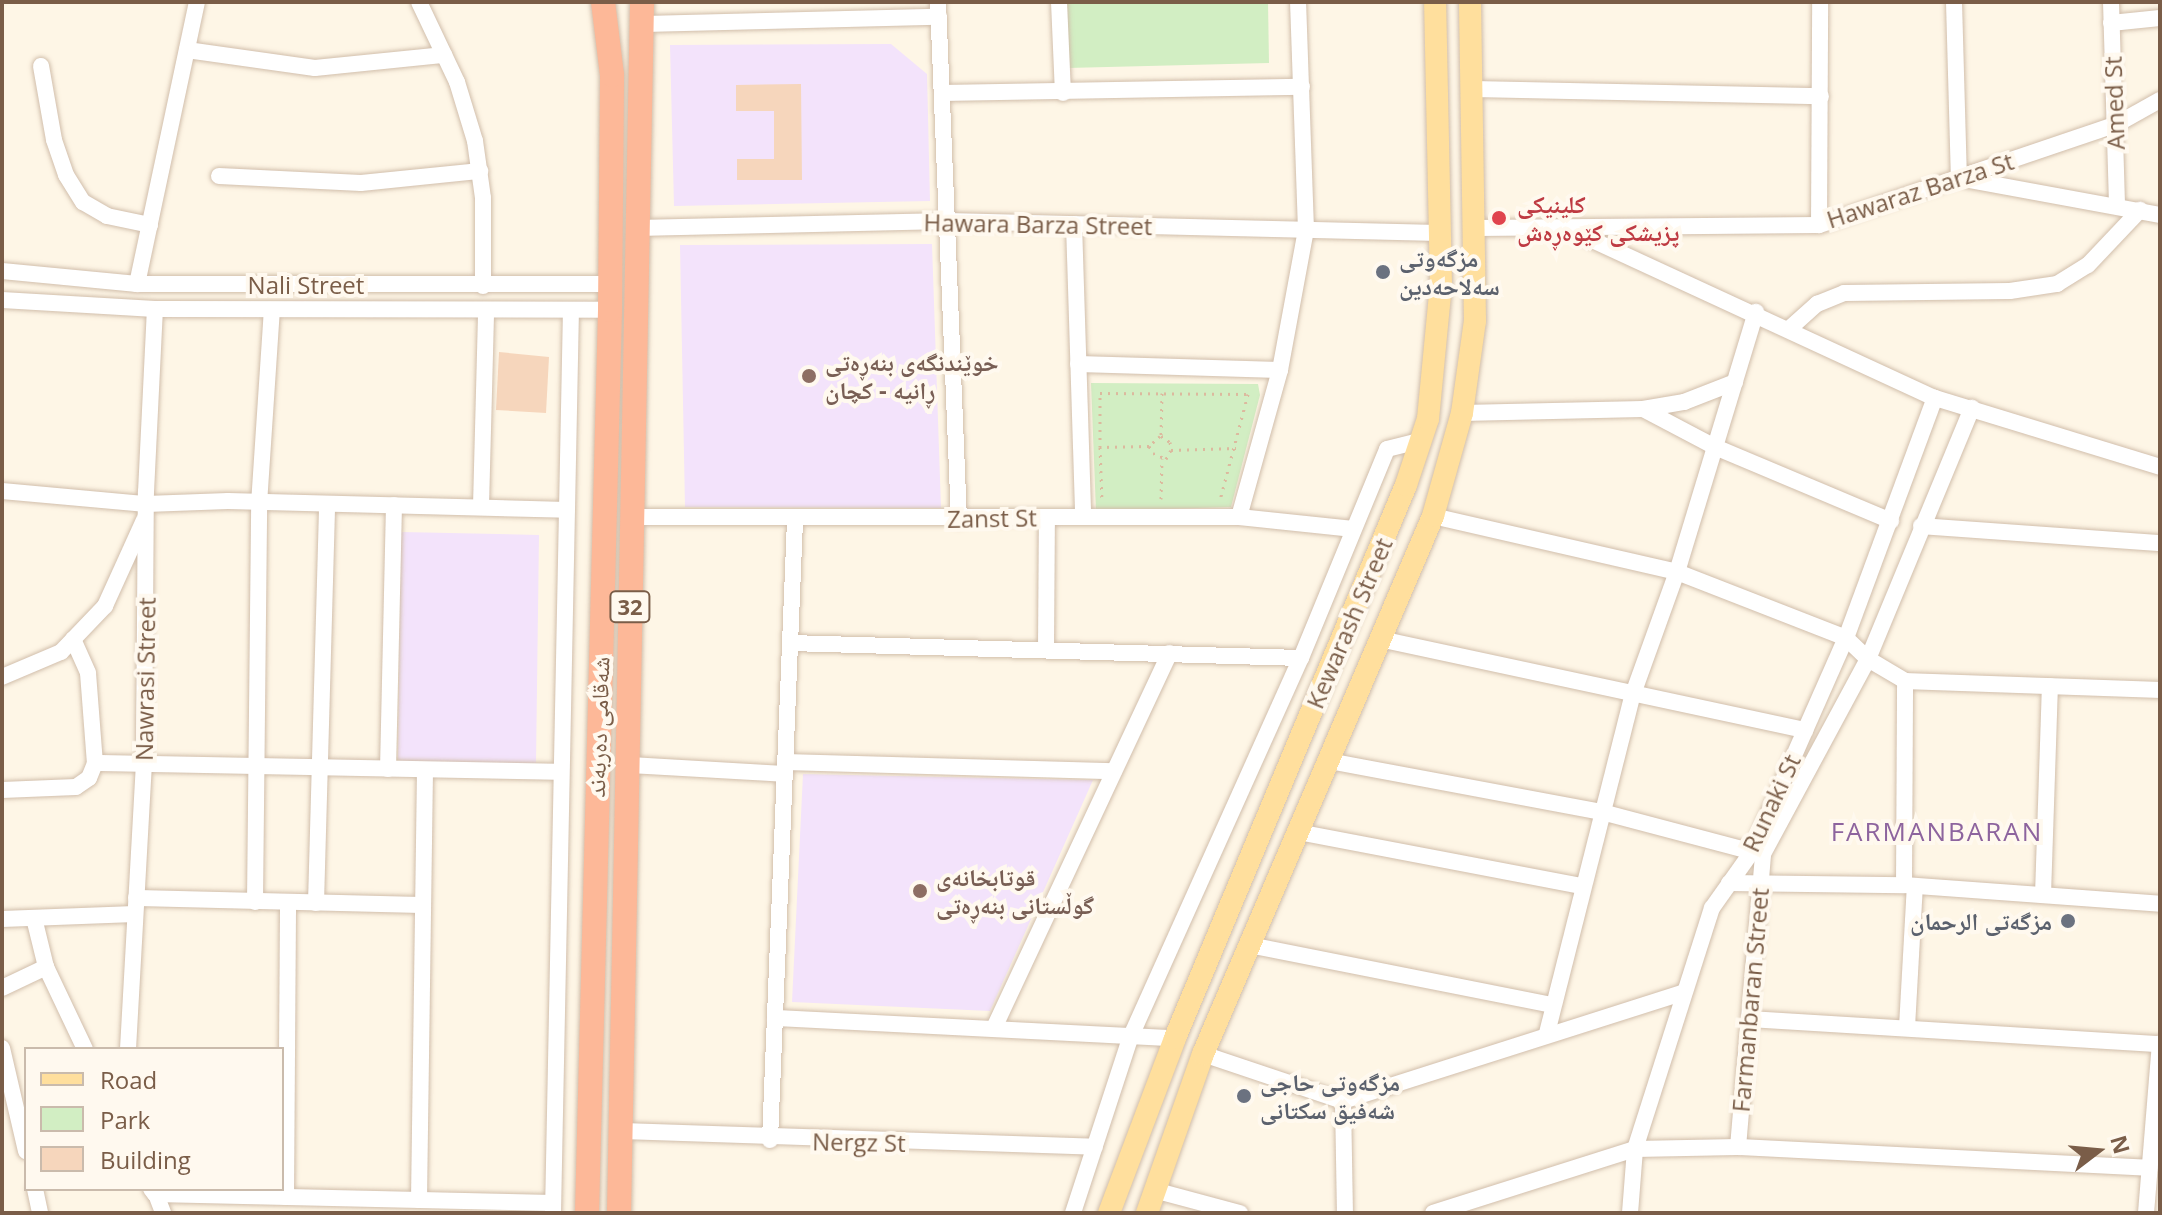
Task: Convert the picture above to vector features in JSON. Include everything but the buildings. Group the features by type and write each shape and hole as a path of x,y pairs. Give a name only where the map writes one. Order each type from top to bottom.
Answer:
{"highway":[{"name":"شەقامی دەربەند","path":"587,1213 610,310 612,75 603,2"},
{"name":"شەقامی دەربەند","path":"619,1213 623,1131 631,517 642,13"}],"main road":[{"name":"Kewarash Street","path":"1109,1213 1141,1121 1422,440 1438,355 1435,2"},
{"name":"Kewarash Street","path":"1147,1213 1203,1054 1433,516 1462,413 1475,321 1476,228 1470,2"},
{"path":"1141,1121 1174,1136"}],"street":[{"path":"137,284 197,2"},
{"path":"419,2 467,111 480,171 483,286"},
{"path":"1059,2 1063,93"},
{"path":"1239,517 1280,370 1306,230 1298,2"},
{"path":"1819,225 1820,2"},
{"path":"1954,2 1959,178 2160,215"},
{"name":"Amed St","path":"2111,2 2117,205"},
{"path":"642,13 938,10 959,520"},
{"path":"2111,23 2160,18"},
{"path":"187,50 315,68 444,55"},
{"path":"41,66 54,140 66,175 83,202 107,216 150,225"},
{"path":"942,93 1302,87"},
{"path":"1473,89 1821,96"},
{"name":"Hawaraz Barza St","path":"1476,228 1570,230 1819,225 2115,125 2160,100"},
{"path":"219,176 361,183 480,171"},
{"path":"1789,329 1817,304 1844,293 2010,291 2057,284 2088,265 2140,210"},
{"name":"Hawara Barza Street","path":"637,228 947,221 1439,233"},
{"path":"1074,224 1083,516"},
{"path":"1570,230 1756,312 1935,398 2160,467"},
{"name":"Nali Street","path":"2,271 137,284 610,284"},
{"name":"Nali Street","path":"2,300 155,309 610,310"},
{"name":"Nawrasi Street","path":"128,1047 144,762 146,510 155,309"},
{"path":"255,902 259,504 272,310"},
{"path":"481,506 486,311"},
{"path":"163,1213 154,1191 553,1208 571,312"},
{"path":"1547,1033 1633,694 1677,572 1756,312"},
{"path":"1078,364 1280,370"},
{"path":"1462,413 1643,409 1684,402 1735,382"},
{"name":"Runaki St","path":"1757,853 1805,730 1846,638 1935,398"},
{"name":"Runaki St","path":"1630,1213 1635,1149 1682,993 1712,908 1729,883 1757,853 1868,659 1972,408"},
{"path":"1643,409 1715,447 1891,521"},
{"path":"1073,1213 1131,1036 1301,658 1387,449 1422,440"},
{"path":"2,491 146,510 259,504 567,510"},
{"path":"388,769 394,505"},
{"path":"316,903 327,507"},
{"path":"2,677 61,652 105,606 146,510"},
{"path":"1433,516 1677,572 1846,638 1868,659 1905,681 2160,690"},
{"name":"Zanst St","path":"631,517 795,520 1239,517 1353,529"},
{"path":"1046,649 1047,517"},
{"path":"770,1140 795,520"},
{"path":"1921,526 2160,543"},
{"path":"2,790 76,787 89,778 95,763 88,673 73,639"},
{"path":"1380,639 1805,730"},
{"path":"790,643 1301,658"},
{"path":"994,1028 1170,653"},
{"path":"1905,681 1910,885 1907,1027"},
{"path":"2043,895 2050,686"},
{"path":"1329,761 1602,812 1757,853"},
{"path":"95,763 561,772"},
{"path":"630,765 1114,771"},
{"path":"419,1200 425,770"},
{"path":"1298,832 1582,886"},
{"name":"Farmanbaran Street","path":"1738,1147 1760,886 1757,853"},
{"path":"1729,883 1760,886 1910,885 2160,904"},
{"path":"2,919 135,906 255,902 423,905"},
{"path":"286,1197 288,903"},
{"path":"34,918 46,967 84,1047"},
{"path":"1249,945 1553,1005"},
{"path":"2,988 46,967"},
{"path":"1203,1054 1343,1101 1547,1033 1682,993"},
{"path":"775,1018 1175,1038"},
{"path":"1749,1019 2160,1044 2146,1213"},
{"path":"2,1048 24,1142"},
{"path":"1343,1101 1345,1213"},
{"name":"Nergz St","path":"623,1131 770,1140 1095,1147"},
{"path":"1433,1213 1635,1149 1738,1147 2149,1168"},
{"path":"1154,1190 1240,1213"},
{"path":"35,1191 40,1213"}],"path":[{"path":"1117,503 1102,503 1100,393 1248,394 1223,500 1207,500"},
{"path":"1162,393 1161,436 1171,450"},
{"path":"1100,447 1149,446 1161,436"},
{"path":"1149,446 1162,459"},
{"path":"1161,502 1162,459 1171,450 1237,448"},
{"path":"1146,502 1176,502"}],"shaded area":[{"path":"891,44 927,74 930,201 674,206 670,45"},
{"name":"خوێندنگەی بنەڕەتی ڕانیە - کچان","path":"932,244 941,508 685,507 680,245"},
{"path":"401,532 539,535 536,763 404,764 398,759"},
{"name":"قوتابخانه‌ی گوڵستانی بنه‌ڕه‌تی","path":"803,774 1093,780 990,1011 792,1002"}],"green space":[{"path":"1065,2 1268,2 1269,63 1067,68"},
{"path":"1091,383 1258,384 1260,395 1231,507 1096,511"}],"place":[{"name":"كلینیكی پزیشكی كێوەڕەش","path":"1499,218"},
{"name":"مزگەوتی سەلاحەدین","path":"1383,272"},
{"name":"خوێندنگەی بنەڕەتی ڕانیە - کچان","path":"809,376"},
{"name":"قوتابخانه‌ی گوڵستانی بنه‌ڕه‌تی","path":"920,891"},
{"name":"مزگەتی الرحمان","path":"2068,921"},
{"name":"مزگەوتی حاجی شەفیق سکتانی","path":"1244,1096"}],"district":[{"name":"FARMANBARAN","path":"1937,832"}]}
